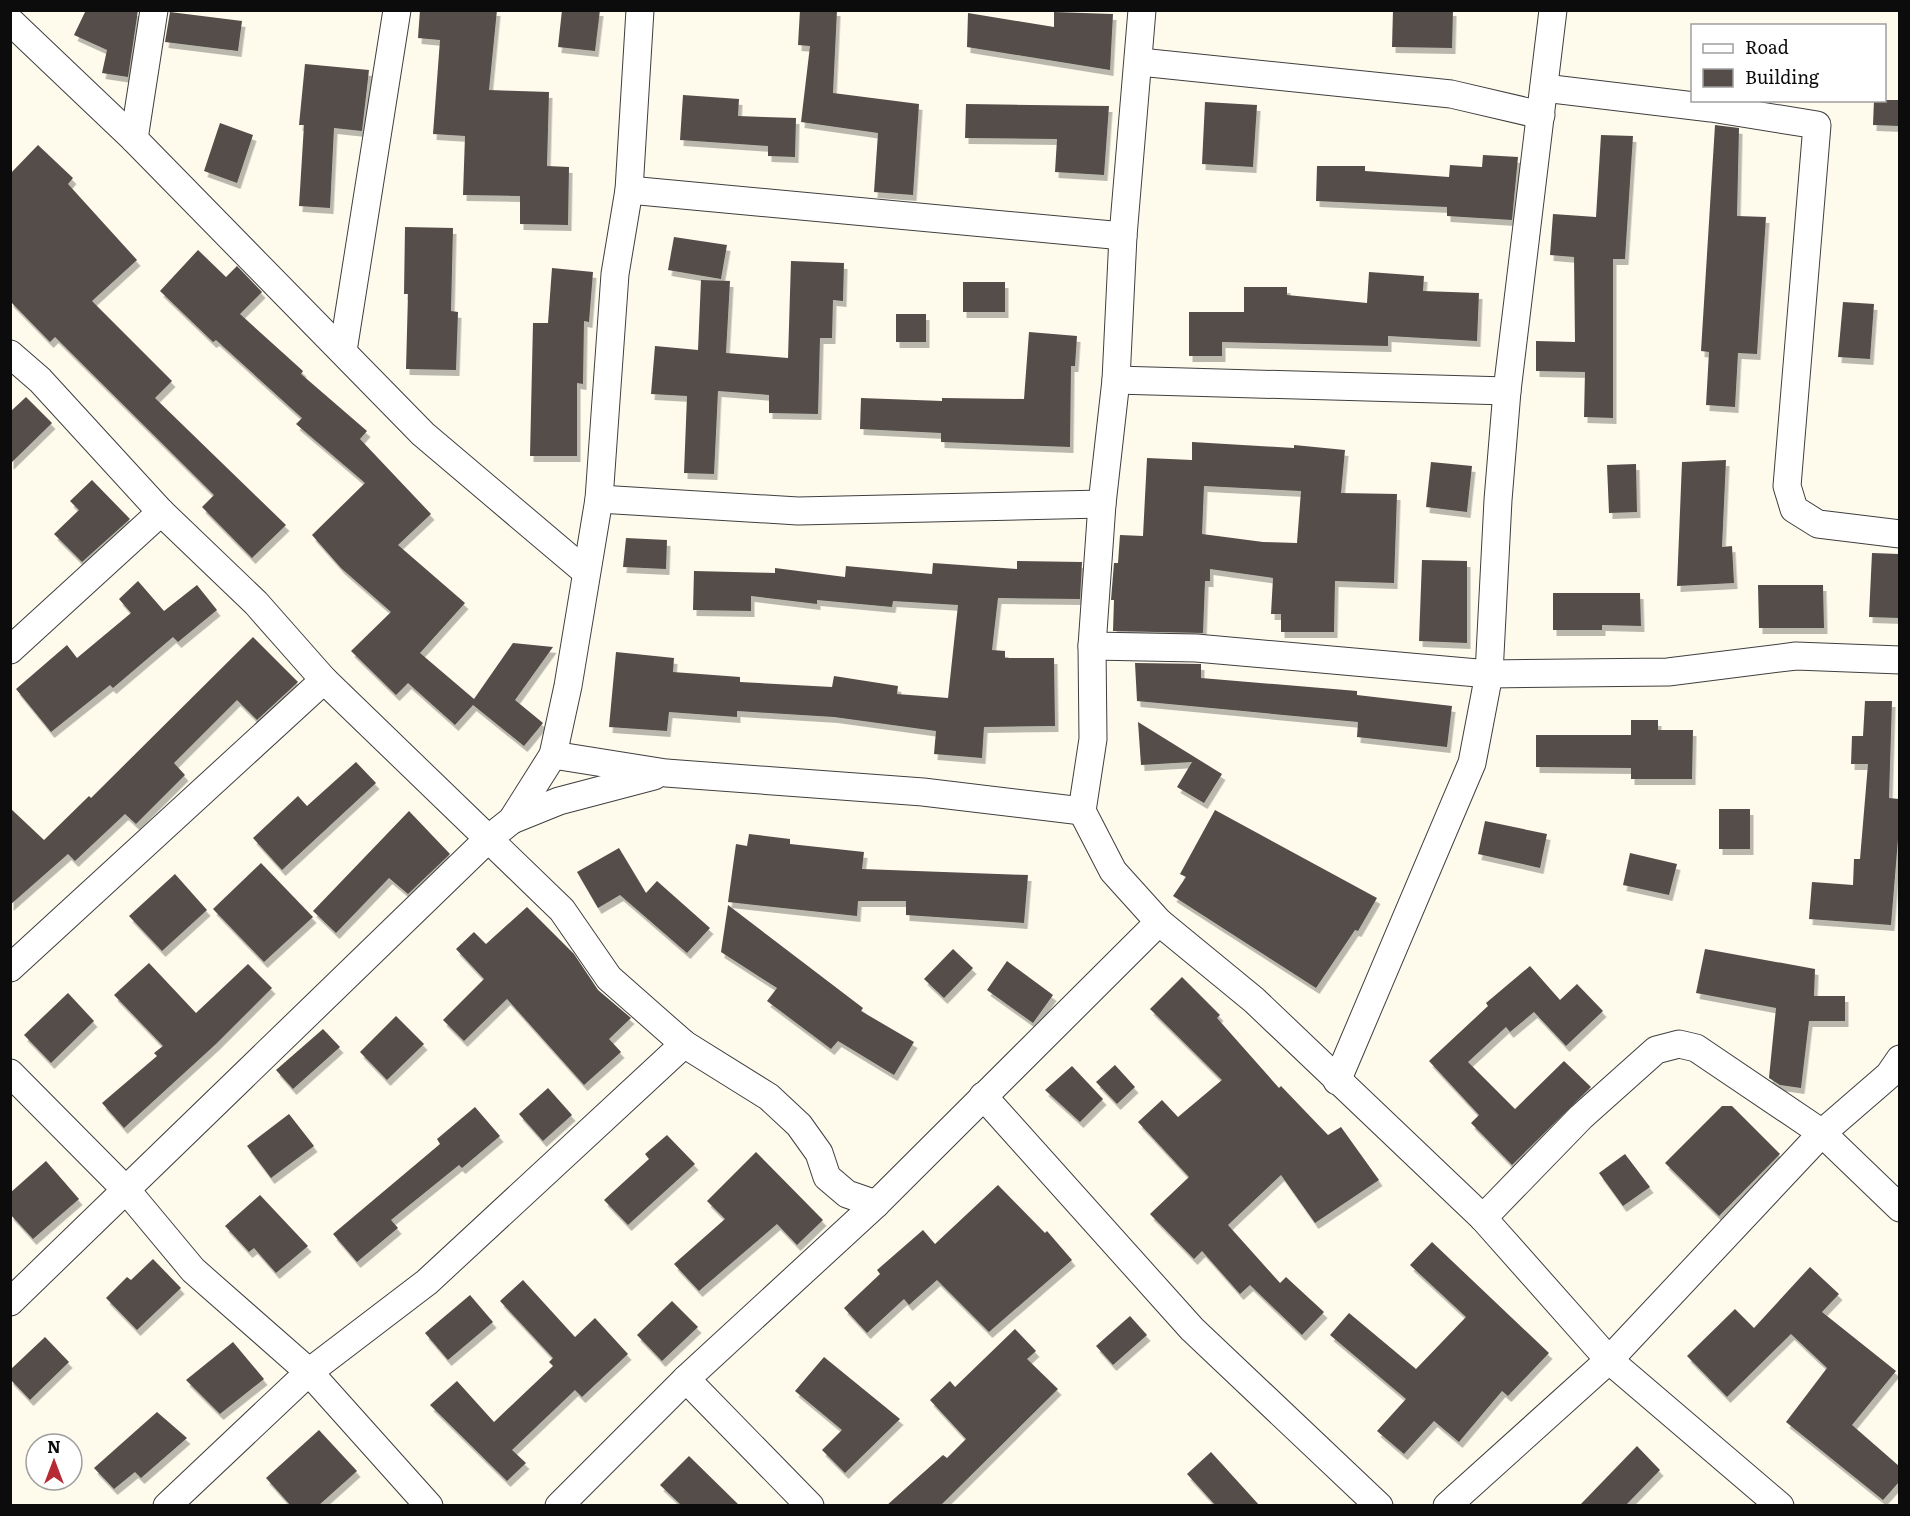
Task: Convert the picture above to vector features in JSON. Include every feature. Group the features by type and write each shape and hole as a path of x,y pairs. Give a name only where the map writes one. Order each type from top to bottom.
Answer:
{"street":[{"path":"134,140 153,10"},
{"path":"343,351 398,10"},
{"path":"512,820 552,755 568,686 599,499 615,274 629,190 640,10"},
{"path":"1142,10 1140,62 1124,236 1116,380 1102,504 1092,646 1093,740 1082,812 1113,871 1159,922 1254,1000 1483,1218 1609,1360 1780,1506"},
{"path":"1337,1081 1472,763 1489,674 1498,500 1507,391 1553,10"},
{"path":"10,21 134,140 423,434 586,572"},
{"path":"1140,62 1451,94 1541,115"},
{"path":"1544,88 1710,108 1817,125 1787,486 1794,509 1818,524 1899,534"},
{"path":"629,190 1124,236"},
{"path":"10,354 40,380 161,512 256,603 324,680 562,910 609,978 684,1044 769,1098 799,1125 819,1153 827,1177 847,1194 876,1204"},
{"path":"1116,380 1507,391"},
{"path":"599,499 798,511 1102,504"},
{"path":"10,650 161,512"},
{"path":"1092,646 1196,648 1489,674 1668,672 1796,656 1899,660"},
{"path":"10,968 324,680"},
{"path":"552,755 666,773 923,792 1082,812"},
{"path":"10,1302 128,1192 488,839 512,820 559,801 666,773"},
{"path":"559,1506 686,1379 876,1204 1159,922"},
{"path":"167,1506 309,1372 427,1282 684,1044"},
{"path":"1483,1218 1581,1117 1656,1050 1679,1044 1696,1047 1822,1133 1899,1208"},
{"path":"1447,1506 1609,1360 1822,1133 1889,1075 1899,1059"},
{"path":"10,1073 128,1192 194,1270 309,1372 429,1506"},
{"path":"983,1096 1192,1329 1379,1506"},
{"path":"686,1379 810,1506"}],"building":[{"path":"86,10 138,10 128,77 102,73 107,50 74,35"},
{"path":"420,10 497,10 489,90 549,92 547,166 569,167 568,225 520,224 520,196 463,195 465,136 433,134 440,40 418,38"},
{"path":"562,10 600,10 595,51 558,47"},
{"path":"800,10 837,10 833,93 919,104 913,195 874,192 878,133 801,122 810,46 798,45"},
{"path":"1393,10 1453,10 1452,48 1392,47"},
{"path":"170,12 242,21 238,51 165,42"},
{"path":"1054,12 1113,14 1110,70 967,47 968,13 1054,27"},
{"path":"305,64 369,70 362,131 334,128 330,208 299,206 304,125 299,125"},
{"path":"683,95 739,99 738,116 796,118 795,157 768,156 768,146 680,140"},
{"path":"1899,100 1899,126 1873,125 1874,102"},
{"path":"1205,102 1257,105 1253,167 1202,164"},
{"path":"966,104 1109,106 1104,175 1055,172 1057,139 965,138"},
{"path":"220,123 253,135 237,183 204,171"},
{"path":"1715,125 1739,128 1737,216 1766,217 1757,354 1738,353 1735,407 1706,405 1709,352 1701,351"},
{"path":"1601,135 1633,136 1625,259 1613,259 1613,418 1584,417 1585,372 1536,371 1536,341 1575,342 1574,257 1550,255 1553,214 1596,217"},
{"path":"38,145 73,178 68,184 137,260 92,301 172,381 155,398 286,525 252,558 202,507 214,495 55,337 50,342 10,301 10,174"},
{"path":"1483,155 1518,157 1512,220 1447,216 1447,207 1316,201 1317,166 1365,166 1365,171 1449,177 1450,165 1482,167"},
{"path":"405,227 453,228 451,311 458,312 456,370 406,369 408,294 404,294"},
{"path":"674,237 727,245 721,279 668,270"},
{"path":"198,250 226,277 237,266 262,292 240,314 303,371 301,374 367,431 360,439 431,514 398,545 465,603 420,653 474,699 513,643 553,647 515,700 543,723 524,746 473,705 455,725 408,683 396,695 351,651 391,612 341,568 312,535 365,483 296,424 302,418 216,340 213,342 160,291"},
{"path":"791,261 844,263 843,301 833,300 832,338 820,338 818,414 769,413 769,395 718,391 714,474 684,473 687,396 651,394 655,346 698,350 701,280 730,281 726,353 788,358"},
{"path":"552,268 593,272 589,322 584,321 583,384 577,383 577,456 530,456 533,323 548,323"},
{"path":"1369,272 1424,276 1423,291 1479,293 1477,341 1388,336 1388,346 1222,342 1222,356 1189,356 1189,312 1244,312 1244,287 1287,287 1287,295 1367,303"},
{"path":"963,282 1005,282 1005,312 963,312"},
{"path":"1843,302 1874,304 1870,359 1838,357"},
{"path":"896,314 926,314 926,342 896,342"},
{"path":"1029,332 1077,336 1075,366 1071,366 1070,447 941,442 941,433 860,429 861,398 942,401 942,398 1024,399"},
{"path":"26,397 52,423 10,464 10,412"},
{"path":"1192,442 1294,448 1294,445 1345,450 1341,493 1397,494 1394,583 1335,581 1334,632 1281,632 1281,614 1271,614 1273,578 1210,569 1210,581 1205,581 1203,633 1113,631 1114,600 1111,600 1114,563 1118,563 1120,535 1143,536 1147,458 1192,460","holes":["1204,486 1301,491 1297,543 1263,542 1202,534"]},
{"path":"1726,460 1722,547 1732,546 1734,583 1677,586 1682,462"},
{"path":"1431,462 1472,466 1467,512 1426,507"},
{"path":"1636,464 1637,512 1609,513 1607,465"},
{"path":"92,480 130,519 82,562 54,534 79,510 70,501"},
{"path":"626,538 667,540 666,569 623,567"},
{"path":"1872,553 1899,554 1899,618 1869,617"},
{"path":"1422,560 1467,561 1467,643 1419,641"},
{"path":"1017,561 1082,562 1080,599 998,598 992,650 1005,651 1005,658 1054,658 1055,726 984,727 982,758 934,754 936,731 834,717 737,711 737,717 669,712 667,731 609,727 616,652 674,658 673,672 740,677 740,682 832,687 834,676 898,686 897,694 948,698 958,605 893,601 892,607 817,600 817,604 751,596 751,611 693,610 694,571 775,573 775,568 845,577 846,566 932,574 933,563 1017,569"},
{"path":"138,581 164,611 197,585 217,610 178,642 173,637 113,688 110,685 51,732 16,689 67,645 77,658 131,613 119,599"},
{"path":"1758,585 1823,585 1824,628 1759,628"},
{"path":"1553,593 1640,593 1641,626 1602,625 1602,630 1553,630"},
{"path":"253,637 298,682 257,720 237,700 174,763 185,775 136,824 125,814 75,861 68,854 10,905 10,808 44,840 89,796 91,798"},
{"path":"1135,663 1201,664 1201,678 1357,691 1357,695 1452,706 1447,747 1357,737 1358,722 1137,701"},
{"path":"1865,701 1892,701 1889,798 1899,799 1899,827 1891,925 1809,919 1812,882 1853,885 1854,859 1860,859 1868,764 1851,764 1852,736 1863,736"},
{"path":"1631,720 1658,720 1658,730 1693,730 1692,779 1631,779 1631,768 1536,767 1536,735 1631,735"},
{"path":"1138,722 1222,774 1204,803 1177,787 1192,762 1141,765"},
{"path":"356,762 376,783 282,870 253,838 298,796 307,806"},
{"path":"1719,809 1750,809 1750,849 1719,849"},
{"path":"1215,810 1377,898 1358,931 1355,930 1316,988 1173,896 1186,877 1180,874"},
{"path":"409,811 450,854 408,894 389,878 336,933 313,911"},
{"path":"1485,821 1547,834 1540,868 1478,854"},
{"path":"749,834 790,839 790,844 864,852 862,869 1028,875 1024,923 906,915 906,901 858,901 857,916 728,902 736,844 747,846"},
{"path":"619,848 646,893 657,881 710,928 687,953 620,895 598,908 577,872"},
{"path":"1630,853 1677,864 1669,895 1623,885"},
{"path":"261,863 313,917 264,962 213,909"},
{"path":"175,874 207,910 162,951 129,916"},
{"path":"728,905 863,1008 861,1011 914,1042 894,1075 838,1041 831,1049 767,1001 777,988 721,952"},
{"path":"527,907 574,954 598,990 631,1018 609,1039 621,1052 584,1085 507,999 464,1041 443,1020 484,979 456,949 474,932 486,944"},
{"path":"953,949 973,968 944,998 924,979"},
{"path":"1705,949 1815,969 1814,996 1845,996 1845,1021 1809,1021 1801,1088 1780,1085 1769,1078 1776,1008 1696,993"},
{"path":"1007,961 1053,995 1033,1023 987,990"},
{"path":"149,963 196,1013 248,964 272,988 216,1044 124,1128 102,1103 157,1056 154,1053 163,1046 114,995"},
{"path":"1530,966 1560,1000 1577,984 1603,1011 1566,1046 1534,1012 1510,1032 1506,1027 1468,1062 1515,1109 1564,1061 1591,1087 1512,1165 1471,1123 1479,1115 1429,1061 1488,1006 1486,1003"},
{"path":"1182,977 1220,1015 1217,1018 1279,1088 1281,1086 1328,1135 1341,1127 1379,1180 1315,1223 1281,1175 1228,1225 1280,1283 1286,1277 1324,1312 1302,1335 1250,1285 1240,1294 1202,1251 1194,1259 1150,1214 1189,1177 1138,1122 1162,1100 1178,1117 1222,1080 1150,1009"},
{"path":"68,993 94,1021 51,1063 24,1035"},
{"path":"396,1016 424,1044 387,1080 360,1052"},
{"path":"323,1029 340,1047 293,1089 276,1070"},
{"path":"1115,1065 1135,1087 1117,1104 1096,1082"},
{"path":"1072,1066 1103,1099 1080,1122 1045,1090"},
{"path":"548,1088 572,1115 543,1141 519,1114"},
{"path":"1722,1106 1732,1106 1780,1154 1719,1216 1665,1163"},
{"path":"475,1107 500,1136 462,1168 459,1165 391,1220 398,1228 357,1262 333,1234 440,1144 437,1139"},
{"path":"289,1114 314,1146 271,1178 247,1146"},
{"path":"667,1135 695,1164 628,1225 604,1200 649,1159 645,1154"},
{"path":"756,1152 823,1220 797,1245 777,1224 699,1291 674,1264 725,1219 707,1201"},
{"path":"1625,1154 1650,1187 1623,1206 1599,1173"},
{"path":"46,1161 79,1199 33,1239 10,1214 10,1193"},
{"path":"998,1185 1045,1233 1047,1231 1072,1260 989,1332 937,1280 909,1305 904,1299 867,1333 844,1308 880,1274 877,1270 923,1230 935,1244"},
{"path":"260,1195 308,1246 276,1273 254,1248 249,1252 225,1226"},
{"path":"1432,1242 1549,1353 1508,1396 1502,1391 1459,1442 1434,1421 1404,1454 1377,1431 1406,1399 1330,1335 1349,1313 1416,1369 1466,1317 1410,1265"},
{"path":"153,1259 181,1288 137,1330 106,1298 127,1277 131,1280"},
{"path":"1810,1267 1839,1294 1822,1312 1896,1371 1852,1425 1899,1466 1899,1482 1883,1500 1786,1422 1827,1368 1791,1334 1727,1397 1687,1356 1735,1309 1754,1328"},
{"path":"523,1280 575,1337 595,1318 628,1354 582,1397 575,1390 512,1450 526,1463 507,1481 430,1405 457,1381 494,1422 553,1366 549,1362 553,1358 500,1301"},
{"path":"470,1295 493,1322 448,1360 425,1333"},
{"path":"672,1301 698,1327 662,1361 637,1335"},
{"path":"1130,1316 1147,1335 1113,1365 1096,1346"},
{"path":"1015,1329 1036,1351 1027,1359 1058,1389 940,1506 886,1506 943,1455 947,1458 966,1439 930,1400 950,1381 955,1387"},
{"path":"45,1337 69,1362 30,1400 10,1379 10,1370"},
{"path":"233,1342 264,1379 220,1414 186,1380"},
{"path":"824,1357 900,1419 845,1473 822,1450 842,1430 795,1391"},
{"path":"157,1412 187,1438 141,1478 135,1472 114,1489 94,1468"},
{"path":"319,1430 357,1471 318,1506 291,1506 266,1478"},
{"path":"1637,1446 1660,1470 1625,1506 1579,1506"},
{"path":"1211,1452 1260,1506 1216,1506 1187,1474"},
{"path":"689,1456 740,1506 681,1505 660,1485"}]}
